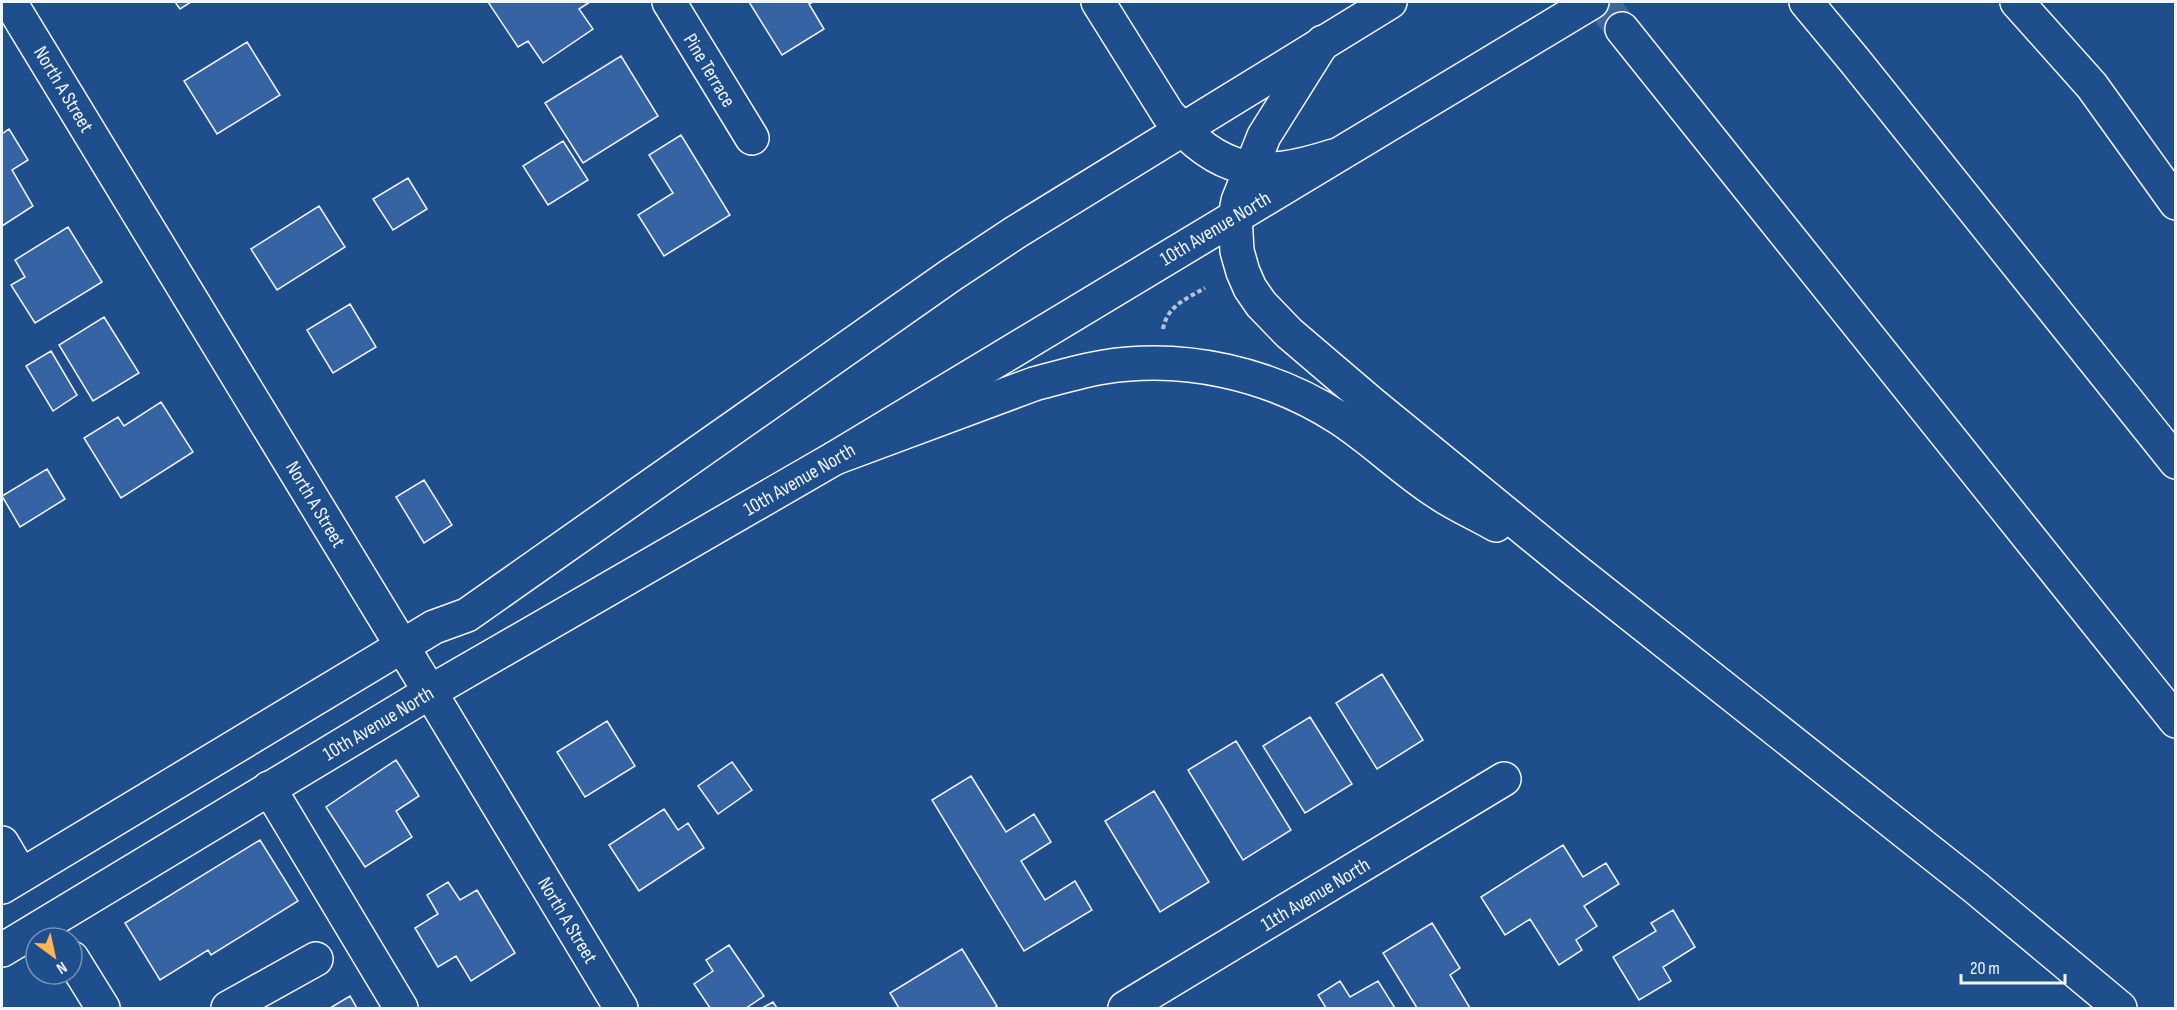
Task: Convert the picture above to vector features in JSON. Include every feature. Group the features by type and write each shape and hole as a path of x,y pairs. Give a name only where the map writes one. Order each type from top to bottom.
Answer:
{"main road":[{"name":"North A Street","path":"10,2 621,1008"},
{"name":"Pine Terrace","path":"669,2 752,138"},
{"path":"1098,2 1168,114 1182,130 1224,161 1250,169 1292,168 1334,156"},
{"path":"2,843 11,881 434,627 467,615 897,312 1016,232 1390,2"},
{"name":"10th Avenue North","path":"60,926 269,788 430,692 835,458 1497,57 1592,2"},
{"path":"1806,2 1863,70 2175,462"},
{"path":"2018,2 2091,86 2175,203"},
{"path":"2045,2 2091,86"},
{"path":"1622,29 2175,721"},
{"path":"1323,42 1264,136 1234,217 1237,251 1243,272 1255,296 1274,318 1332,371 1571,567 1976,888 2120,1008"},
{"path":"835,458 1034,384 1060,377 1123,365 1160,363 1199,366 1262,381 1317,405 1355,429 1437,492 1571,567"},
{"name":"11th Avenue North","path":"1125,1008 1504,779"},
{"path":"269,788 401,1008"},
{"name":"10th Avenue North","path":"2,950 24,941"},
{"path":"228,1008 315,959"},
{"path":"84,986 92,1005"}],"path":[{"path":"1162,339 1165,317 1170,310 1205,288"}],"building":[{"path":"175,2 191,2 180,9"},
{"path":"488,2 590,2 579,9 593,29 543,63 528,41 518,47"},
{"path":"749,2 813,2 809,4 824,29 782,55"},
{"path":"247,42 280,95 217,134 184,81"},
{"path":"621,56 658,116 583,163 545,103"},
{"path":"9,129 28,160 12,170 33,206 2,226 2,134"},
{"path":"681,135 730,215 664,256 638,215 673,193 649,155"},
{"path":"563,141 588,180 548,205 523,166"},
{"path":"408,178 427,209 393,230 373,199"},
{"path":"319,206 345,247 277,290 251,249"},
{"path":"68,227 102,282 35,323 11,285 25,277 15,260"},
{"path":"350,304 376,347 333,373 307,330"},
{"path":"104,317 139,373 93,401 59,345"},
{"path":"51,351 77,395 53,411 26,366"},
{"path":"161,402 193,452 121,498 84,438 118,417 124,426"},
{"path":"47,469 65,499 20,527 2,496"},
{"path":"424,480 452,525 424,543 396,497"},
{"path":"1382,674 1423,740 1377,769 1336,703"},
{"path":"1310,717 1352,784 1305,813 1263,746"},
{"path":"607,721 635,766 585,797 557,752"},
{"path":"1236,741 1291,830 1243,860 1188,770"},
{"path":"396,760 419,796 396,811 412,837 365,867 326,807"},
{"path":"732,762 752,790 718,814 698,786"},
{"path":"971,776 1006,832 1034,814 1051,842 1021,861 1045,900 1075,881 1092,910 1024,951 932,800"},
{"path":"1154,791 1209,882 1160,912 1105,821"},
{"path":"664,809 678,830 688,823 704,848 639,891 609,845"},
{"path":"260,840 298,901 211,955 208,950 160,980 125,923"},
{"path":"1563,845 1583,877 1606,863 1619,884 1584,906 1597,926 1576,940 1582,950 1559,965 1530,919 1505,935 1481,897"},
{"path":"448,882 460,900 477,890 515,953 471,981 456,956 438,967 415,928 438,914 427,895"},
{"path":"1673,910 1695,947 1663,967 1671,981 1639,1000 1613,957 1656,931 1651,923"},
{"path":"1432,923 1460,968 1450,975 1470,1008 1417,1008 1383,953"},
{"path":"729,945 764,996 746,1008 710,1008 694,984 713,971 706,960"},
{"path":"962,949 997,1006 994,1008 899,1008 890,993"},
{"path":"1340,981 1350,997 1378,981 1395,1008 1326,1008 1318,995"},
{"path":"350,996 357,1008 330,1008"},
{"path":"773,1002 777,1008 762,1008"}],"tunnel":[{"path":"1601,2 1622,29"}]}
